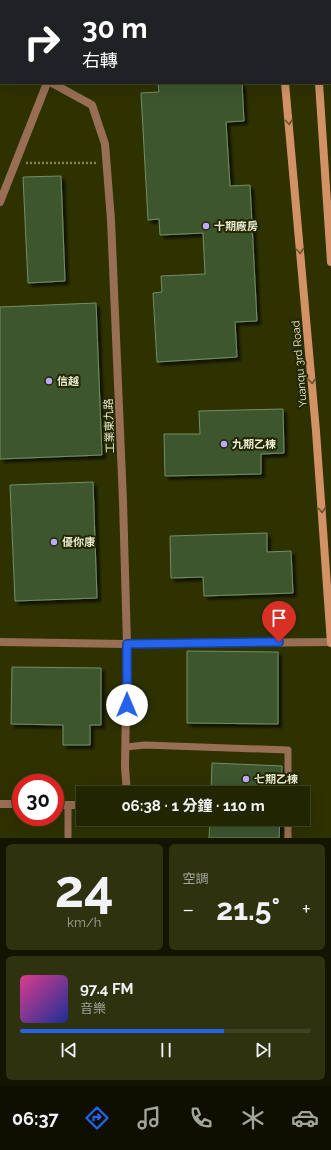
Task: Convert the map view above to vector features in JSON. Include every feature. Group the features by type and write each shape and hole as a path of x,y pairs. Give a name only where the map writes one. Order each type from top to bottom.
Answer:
{"street":[{"path":"0,202 47,84"},
{"name":"工業東九路","path":"54,84 92,105 105,144 111,228 123,509 127,644 127,786"},
{"name":"Yuanqu 3rd Road","path":"285,84 315,423 331,643"},
{"path":"319,84 331,262"},
{"path":"0,642 127,644 331,643"},
{"path":"0,804 12,804"},
{"path":"64,805 76,805"}],"lane":[{"path":"126,746 145,745 288,750 288,786"},
{"path":"68,805 68,838"},
{"path":"288,826 288,838"}],"path":[{"path":"15,164 106,163"}],"building":[{"name":"十期廠房","path":"158,84 242,84 244,121 226,122 230,186 250,185 257,321 235,322 237,357 157,362 153,293 162,292 161,276 205,274 203,233 160,235 159,219 148,220 141,93 159,92"},
{"path":"61,176 65,281 28,283 23,177"},
{"name":"信越","path":"96,303 102,455 0,459 0,307"},
{"name":"九期乙棟","path":"283,409 284,453 261,454 261,474 165,476 164,434 200,434 199,411"},
{"name":"優你康","path":"93,482 97,598 15,601 10,485"},
{"path":"267,533 267,552 291,551 293,593 204,596 203,577 171,578 170,536"},
{"path":"187,651 278,652 278,724 187,723"},
{"path":"12,667 101,668 101,725 90,725 90,745 63,745 63,725 11,724"},
{"name":"七期乙棟","path":"212,763 282,766 281,786 211,786"},
{"path":"210,826 280,826 279,838 209,838"}],"place":[{"name":"十期廠房","path":"206,226"},
{"name":"信越","path":"49,381"},
{"name":"九期乙棟","path":"224,444"},
{"name":"優你康","path":"54,542"},
{"name":"七期乙棟","path":"246,779"}],"route":[{"path":"127,705 127,644 279,642"}]}
